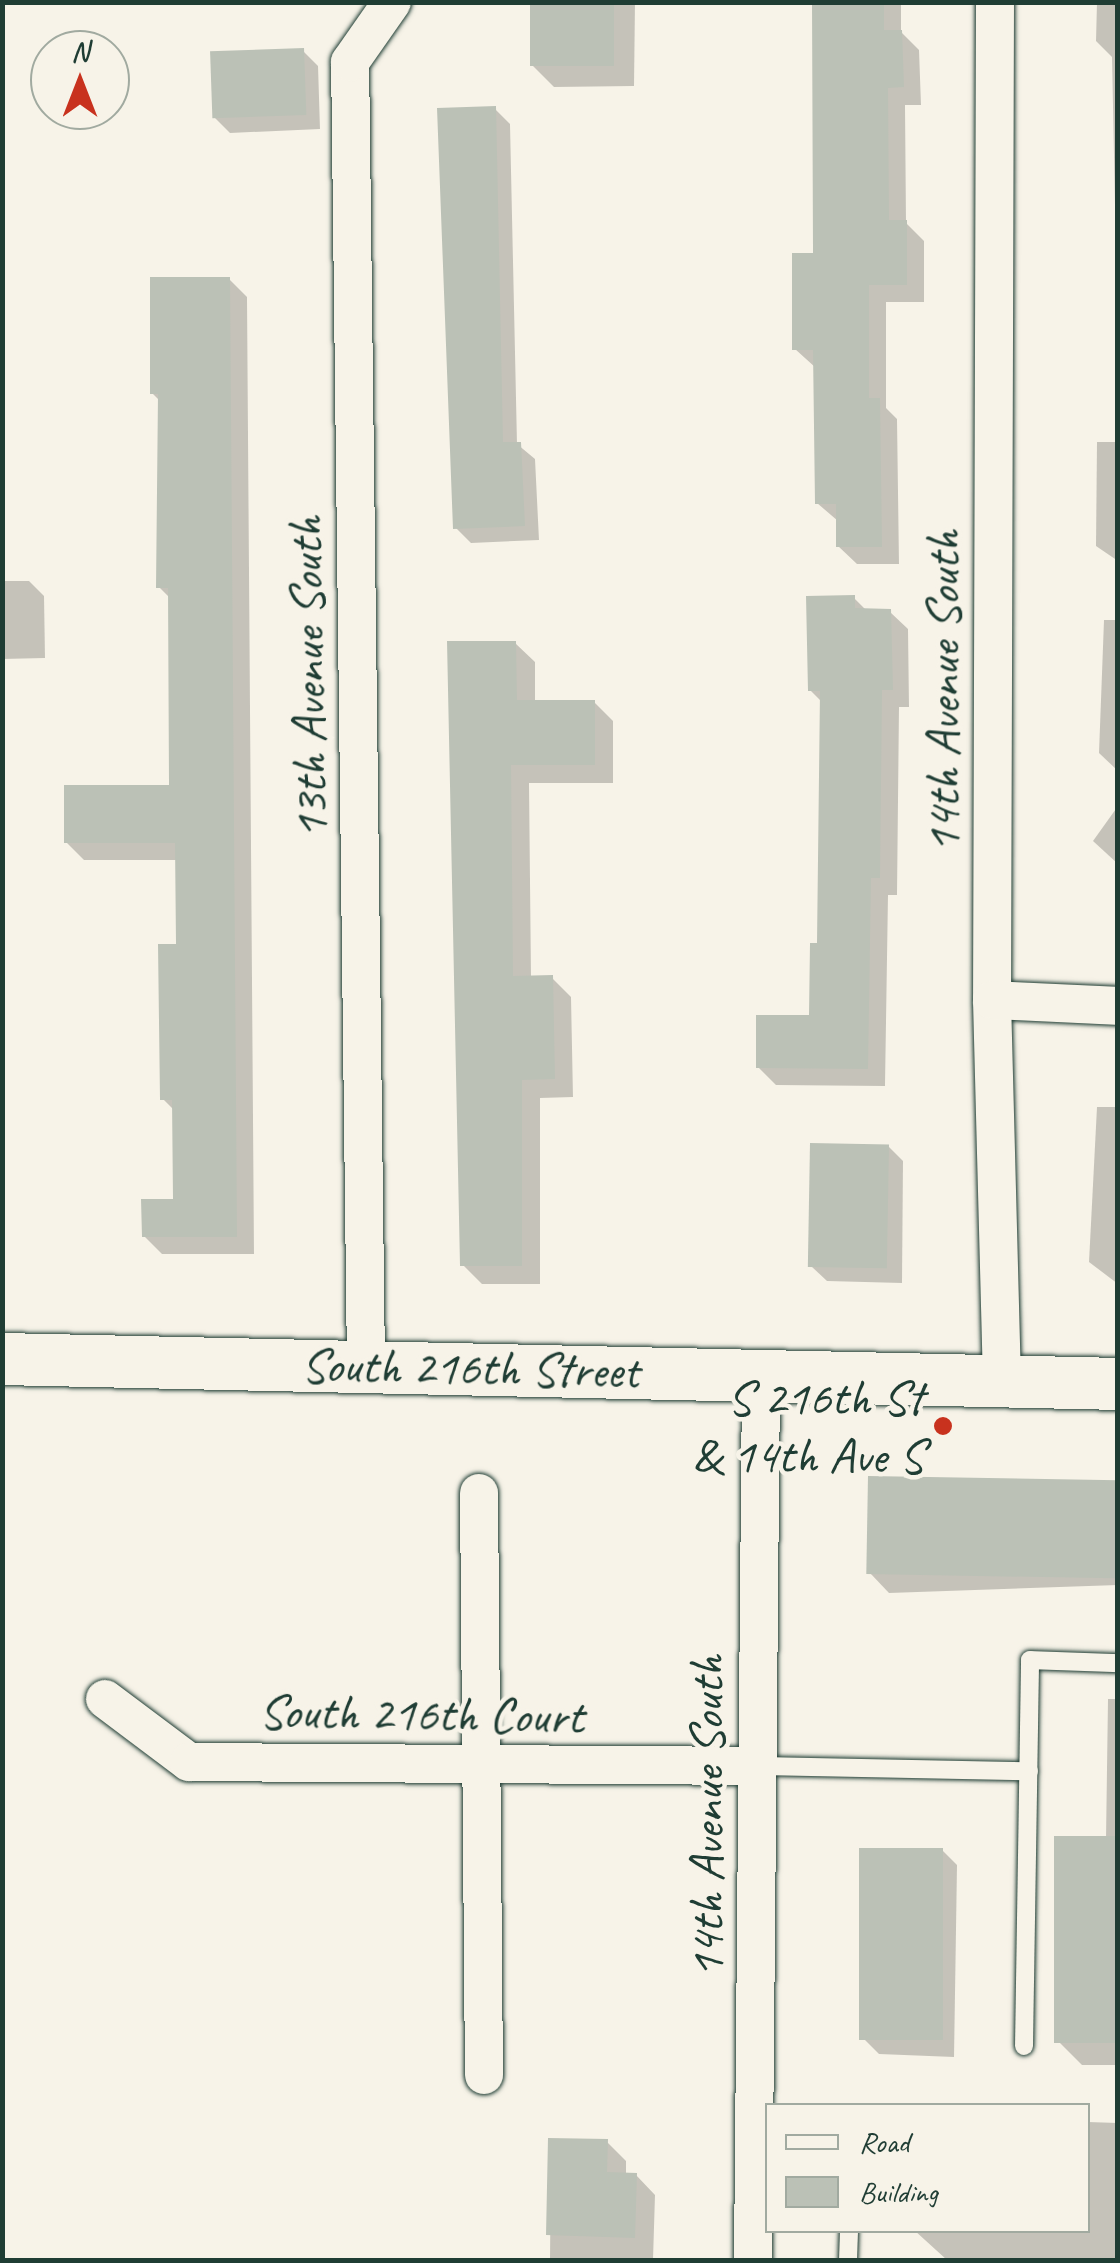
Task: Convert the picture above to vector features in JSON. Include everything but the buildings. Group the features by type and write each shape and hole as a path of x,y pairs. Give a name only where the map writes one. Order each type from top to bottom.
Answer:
{"main road":[{"name":"South 216th Street","path":"2,1359 1118,1384"}],"street":[{"name":"13th Avenue South","path":"366,1366 350,62 392,2"},
{"name":"14th Avenue South","path":"995,2 992,1000 1002,1382"},
{"path":"992,1000 1118,1006"},
{"name":"14th Avenue South","path":"754,2260 761,1375"},
{"path":"479,1492 484,2075"},
{"name":"South 216th Court","path":"105,1699 189,1762 758,1766"}],"lane":[{"path":"1024,2046 1030,1660 1118,1663"},
{"path":"758,1766 1029,1771"},
{"path":"848,2233 848,2260"}],"place":[{"name":"S 216th St & 14th Ave S","path":"943,1426"}]}
